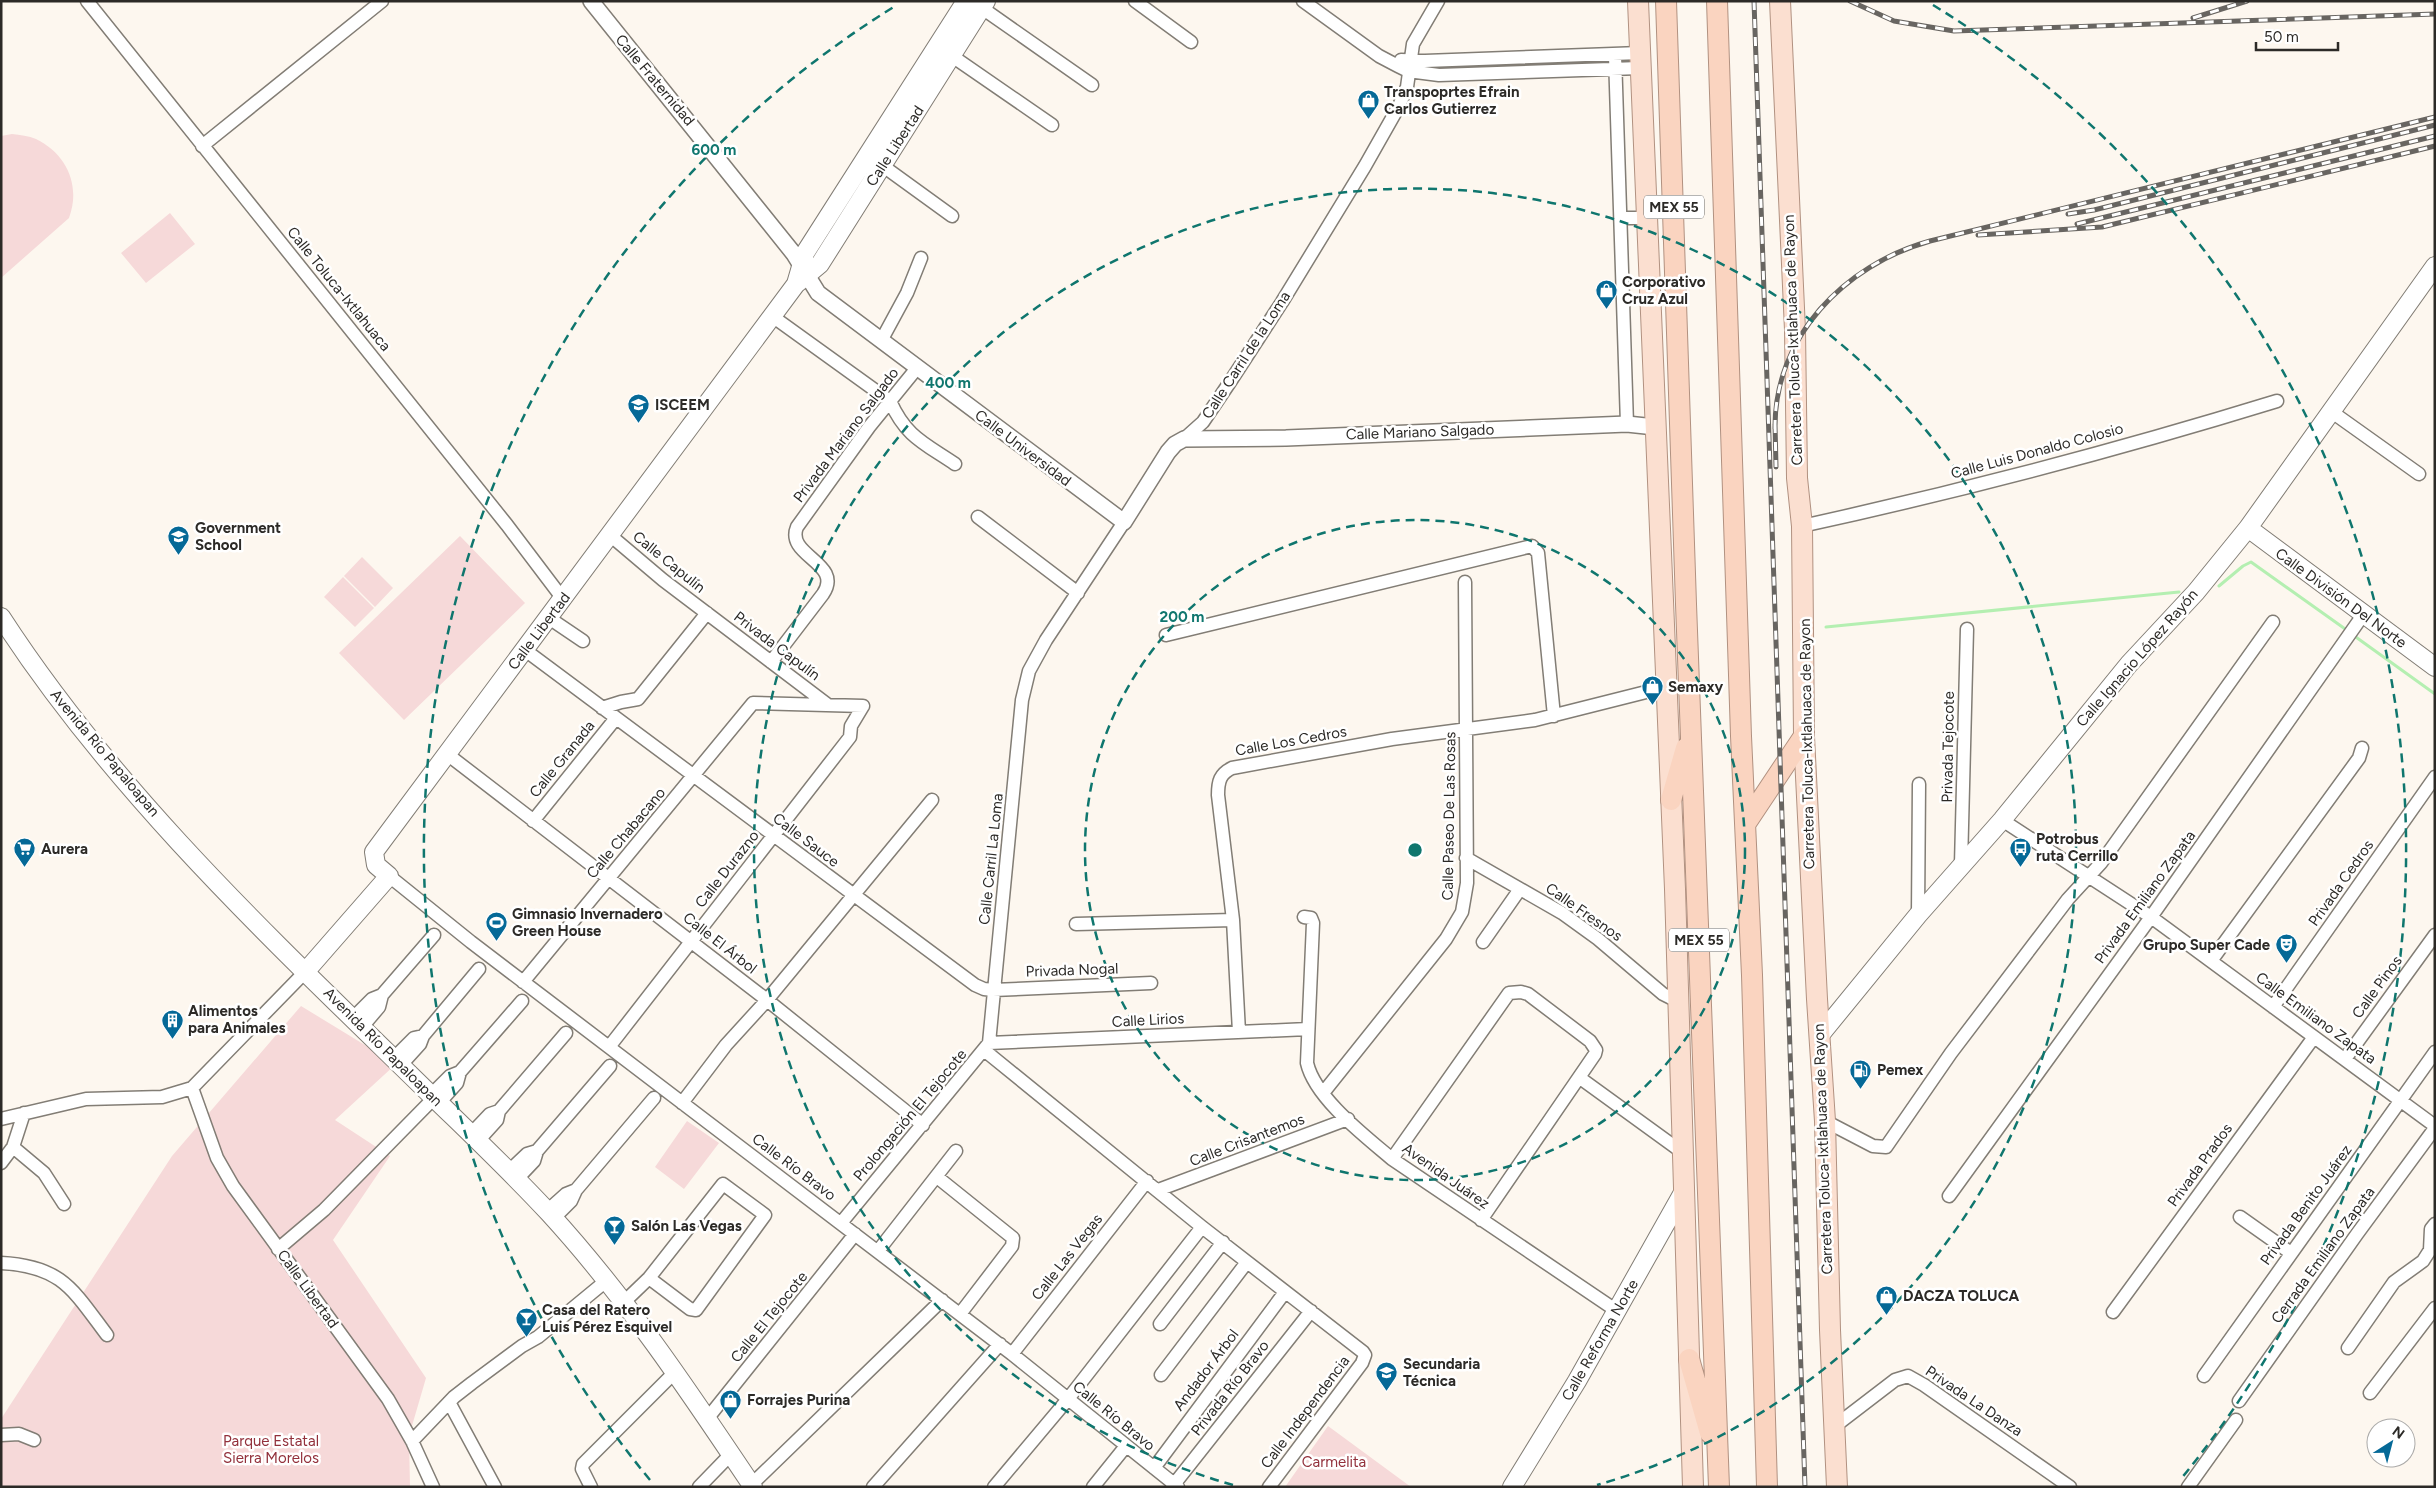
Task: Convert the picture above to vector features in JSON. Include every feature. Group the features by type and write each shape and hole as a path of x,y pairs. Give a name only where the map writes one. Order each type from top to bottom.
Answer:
{"highway":[{"name":"MEX 55","path":"1666,1 1719,1487"},
{"name":"MEX 55","path":"1717,1 1767,1487"},
{"path":"1671,800 1691,730"},
{"path":"1746,823 1804,736"},
{"path":"1689,1359 1719,1467"}],"main road":[{"path":"1638,1 1671,800 1693,1487"},
{"name":"Carretera Toluca-Ixtlahuaca de Rayon","path":"1780,1 1795,330 1797,478 1802,526 1804,736 1825,1121 1829,1320 1837,1487"},
{"name":"Calle Libertad","path":"803,276 805,253 978,3"},
{"name":"Calle Libertad","path":"389,876 376,865 374,852 611,536 772,316 803,276 820,264 952,56 978,3"},
{"name":"Calle Ignacio López Rayón","path":"1820,1035 1918,915 2002,820 2129,664 2196,592 2248,528 2435,266"},
{"name":"Calle División Del Norte","path":"2248,528 2360,620 2435,667"},
{"name":"Avenida Río Papaloapan","path":"1,617 62,703 178,842 397,1062 513,1175 550,1215 623,1303 674,1372 752,1486"},
{"path":"306,971 389,876"},
{"name":"Calle Reforma Norte","path":"1512,1487 1617,1311 1684,1190"}],"street":[{"name":"Calle Toluca-Ixtlahuaca","path":"87,1 507,525 563,598"},
{"path":"202,146 382,1"},
{"name":"Calle Fraternidad","path":"591,1 688,119 803,276"},
{"path":"1135,1 1191,42"},
{"path":"1303,1 1389,61 1438,75 1615,69 1640,61"},
{"name":"Calle Carril de la Loma","path":"1029,671 1168,452 1175,444 1184,439 1203,422 1322,238 1399,106 1407,87 1409,66 1415,40 1438,1"},
{"path":"978,3 1092,85"},
{"path":"952,56 1052,125"},
{"path":"1409,66 1615,56 1640,61"},
{"path":"1615,56 1627,424"},
{"path":"883,166 952,216"},
{"path":"1621,218 1646,218"},
{"path":"881,340 908,293 920,258"},
{"name":"Calle Universidad","path":"803,276 818,293 1124,522"},
{"path":"772,316 890,401 899,422 913,436 955,464"},
{"name":"Privada Mariano Salgado","path":"771,662 823,594 828,584 827,574 802,549 796,540 796,531 800,522 890,401 917,368"},
{"name":"Calle Luis Donaldo Colosio","path":"1802,526 2168,434 2277,401"},
{"path":"2332,412 2419,474"},
{"name":"Calle Mariano Salgado","path":"1184,439 1286,438 1627,424 1655,427"},
{"path":"978,517 1078,594"},
{"name":"Calle Capulín","path":"611,536 707,613"},
{"path":"1166,635 1532,546 1538,553 1560,715"},
{"name":"Calle Paseo De Las Rosas","path":"1323,1093 1427,964 1457,923 1465,900 1467,729 1464,582"},
{"path":"525,650 602,708 638,699 707,613"},
{"name":"Privada Capulín","path":"707,613 828,705"},
{"path":"549,618 582,641"},
{"name":"Privada Emiliano Zapata","path":"1949,1196 2151,917 2360,620"},
{"path":"1825,1121 1879,1148 1886,1147 1951,1053 2068,899 2110,851 2273,622"},
{"name":"Privada Tejocote","path":"1962,866 1967,629"},
{"name":"Calle Carril La Loma","path":"987,1046 1022,700 1029,671"},
{"name":"Calle Los Cedros","path":"1239,1032 1233,920 1218,795 1219,781 1226,771 1232,768 1314,753 1560,715 1666,687"},
{"name":"Calle Chabacano","path":"523,982 610,879 753,703 828,705"},
{"name":"Calle Durazno","path":"609,1047 850,738 851,726 863,706 828,705"},
{"name":"Calle Sauce","path":"602,708 695,775 773,836 975,985 993,990"},
{"name":"Calle Granada","path":"533,821 616,718"},
{"path":"2211,961 2359,758 2362,748"},
{"name":"Calle El Árbol","path":"447,754 767,1000 923,1125"},
{"name":"Privada Cedros","path":"2273,1008 2435,777"},
{"path":"1918,915 1919,784"},
{"path":"682,1103 726,1045 767,1000 932,800"},
{"name":"Calle Emiliano Zapata","path":"2002,820 2151,917 2435,1127"},
{"name":"Calle Fresnos","path":"1466,858 1575,922 1663,994 1677,1001"},
{"name":"Calle Río Bravo","path":"389,876 523,982 1000,1344 1175,1486"},
{"path":"1483,942 1520,889"},
{"name":"Avenida Juárez","path":"1304,916 1311,918 1313,923 1306,1056 1309,1071 1323,1093 1348,1119 1392,1159 1617,1311"},
{"path":"1076,924 1233,920"},
{"path":"357,1022 372,999 382,995 434,935"},
{"name":"Calle Pinos","path":"2345,1059 2435,935"},
{"path":"397,1062 414,1038 423,1036 479,969"},
{"path":"1,1119 86,1099 162,1097 176,1095 192,1088 306,971"},
{"name":"Privada Nogal","path":"993,990 1152,983"},
{"path":"1392,1159 1509,993 1528,994 1590,1041 1596,1050 1593,1059 1481,1220"},
{"path":"278,1249 324,1210 435,1099 450,1076 460,1072 522,1000"},
{"name":"Calle Lirios","path":"987,1046 1308,1029"},
{"path":"474,1138 490,1114 500,1111 566,1033"},
{"name":"Privada Prados","path":"2113,1312 2314,1037"},
{"path":"987,1046 1147,1181 1310,1312"},
{"name":"Prolongación El Tejocote","path":"841,1224 987,1046"},
{"name":"Privada Benito Juárez","path":"2204,1376 2435,1052"},
{"path":"513,1175 527,1154 537,1151 610,1066"},
{"path":"1580,1078 1682,1152"},
{"name":"Calle Libertad","path":"192,1088 217,1158 233,1186 381,1389 412,1442 433,1487"},
{"path":"550,1215 566,1194 576,1190 654,1098"},
{"path":"1,1163 13,1147 24,1113"},
{"name":"Calle Crisantemos","path":"1158,1190 1348,1119"},
{"name":"Cerrada Emiliano Zapata","path":"2239,1401 2435,1127"},
{"path":"13,1147 44,1173 64,1204"},
{"path":"878,1251 956,1151"},
{"path":"937,1177 1010,1234 1014,1242 960,1314"},
{"name":"Calle Las Vegas","path":"1012,1354 1147,1181"},
{"path":"623,1303 649,1278 723,1184 765,1215 696,1310 690,1309 649,1278"},
{"path":"2240,1217 2291,1253"},
{"path":"2348,1348 2394,1282 2423,1261 2430,1250 2431,1229 2435,1224"},
{"path":"994,1487 1068,1399 1202,1226"},
{"name":"Calle El Tejocote","path":"707,1419 855,1234"},
{"path":"1160,1324 1223,1242"},
{"path":"1161,1376 1247,1262"},
{"path":"1,1263 36,1266 56,1277 78,1295 107,1335"},
{"path":"412,1442 449,1402 472,1382 549,1329 606,1281"},
{"name":"Andador Árbol","path":"1154,1468 1285,1292"},
{"path":"752,1486 942,1300"},
{"path":"2370,1394 2435,1308"},
{"name":"Calle Independencia","path":"1269,1487 1362,1363 1365,1355 1359,1348 1310,1312"},
{"name":"Privada Río Bravo","path":"1175,1486 1310,1312"},
{"path":"874,1487 1000,1344"},
{"path":"591,1487 582,1469 583,1464 674,1372"},
{"name":"Privada La Danza","path":"1835,1426 1895,1380 1908,1376 1924,1385 2070,1487"},
{"path":"449,1402 495,1487"},
{"path":"2188,1487 2236,1420"},
{"path":"1,1435 19,1434 34,1440"},
{"path":"1093,1487 1126,1446"},
{"path":"699,1487 731,1454"}],"green space":[{"path":"12,134 36,139 56,153 69,172 73,194 69,218 1,278 1,136"},
{"path":"170,213 195,244 146,283 121,253"},
{"path":"460,536 525,603 404,720 339,653"},
{"path":"362,557 393,588 375,607 344,576"},
{"path":"343,577 374,608 355,627 324,597"},
{"name":"Parque Estatal Sierra Morelos","path":"301,1006 396,1064 335,1120 390,1156 333,1240 426,1378 409,1436 410,1487 1,1487 1,1419 172,1156"},
{"path":"687,1121 719,1143 684,1189 655,1167"},
{"name":"Carmelita","path":"1328,1426 1411,1487 1285,1487"}],"waterway":[{"path":"2219,586 2243,566 2251,562 2348,631"},
{"path":"1826,627 2179,592"},
{"path":"2353,635 2435,694"}],"railway":[{"path":"1754,1 1805,1487"},
{"path":"1850,1 1894,21 1954,31 2435,14"},
{"path":"2193,18 2247,1"},
{"path":"1775,429 1778,395 1787,364 1801,335 1820,310 1843,287 1869,268 1899,252 1930,241 2435,117"},
{"path":"2068,214 2094,210 2435,125"},
{"path":"2077,224 2435,136"},
{"path":"1978,235 2102,227 2435,146"},
{"path":"1775,424 1776,467"}],"place":[{"name":"Transpoprtes Efrain Carlos Gutierrez","path":"1368,120"},
{"name":"Corporativo Cruz Azul","path":"1606,310"},
{"name":"ISCEEM","path":"639,424"},
{"name":"Government School","path":"179,556"},
{"name":"Semaxy","path":"1652,706"},
{"name":"Potrobus ruta Cerrillo","path":"2020,867"},
{"name":"Aurera","path":"25,868"},
{"name":"Gimnasio Invernadero Green House","path":"496,942"},
{"name":"Grupo Super Cade","path":"2286,964"},
{"name":"Alimentos para Animales","path":"172,1039"},
{"name":"Pemex","path":"1861,1089"},
{"name":"Salón Las Vegas","path":"615,1245"},
{"name":"DACZA TOLUCA","path":"1887,1315"},
{"name":"Casa del Ratero Luis Pérez Esquivel","path":"526,1338"},
{"name":"Secundaria Técnica","path":"1387,1392"},
{"name":"Forrajes Purina","path":"731,1419"}]}
